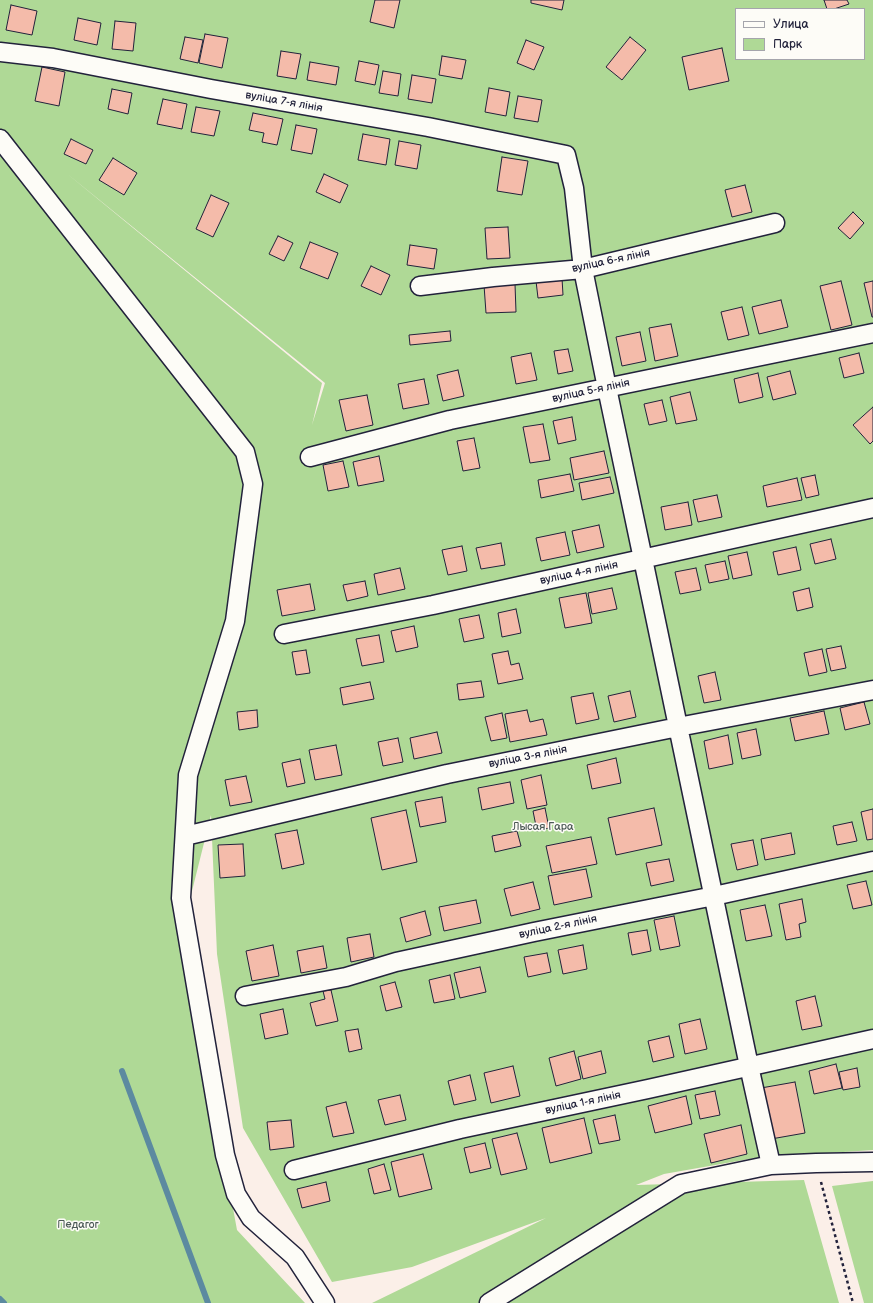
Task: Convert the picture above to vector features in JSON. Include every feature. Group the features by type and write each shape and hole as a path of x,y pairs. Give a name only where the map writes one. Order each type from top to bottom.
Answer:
{"street":[{"name":"вуліца 7-я лінія","path":"0,52 53,58 211,89 428,127 566,155 574,188 583,269"},
{"path":"0,139 245,452 253,484 235,621 188,776 181,898 225,1155 236,1194 251,1218 295,1257 325,1303"},
{"name":"вуліца 6-я лінія","path":"420,286 493,277 583,269 775,223"},
{"path":"583,269 749,1066 771,1165"},
{"name":"вуліца 5-я лінія","path":"310,458 450,420 873,333"},
{"name":"вуліца 4-я лінія","path":"284,634 433,605 873,508"},
{"name":"вуліца 3-я лінія","path":"185,836 447,774 678,727 873,690"},
{"name":"вуліца 2-я лінія","path":"245,996 346,977 396,962 495,940 714,896 873,861"},
{"name":"вуліца 1-я лінія","path":"294,1170 460,1129 873,1039"},
{"path":"489,1303 682,1184 771,1165 873,1162"}],"path":[{"path":"816,1163 853,1303"}],"green space":[{"name":"Лысая Гара","path":"0,0 873,0 873,1150 755,1158 664,1174 636,1185 804,1180 839,1303 372,1303 546,1218 412,1267 332,1282 243,1128 217,954 211,815 182,931 237,1230 305,1303 0,1303","holes":["65,172 325,383 312,425 322,383"]},
{"path":"873,1181 873,1303 864,1303 832,1186"}],"building":[{"path":"375,0 400,0 394,28 370,22"},
{"path":"531,0 564,0 562,10 531,3"},
{"path":"824,0 847,0 849,4 837,8 827,8"},
{"path":"11,5 37,11 32,35 6,30"},
{"path":"78,18 101,23 97,45 74,40"},
{"path":"115,21 136,23 133,51 112,49"},
{"path":"205,34 228,38 222,68 199,63"},
{"path":"185,37 203,40 198,63 180,59"},
{"path":"630,37 646,50 622,80 606,67"},
{"path":"526,40 544,47 534,70 517,63"},
{"path":"722,48 729,81 689,90 682,57"},
{"path":"281,51 301,54 296,79 277,76"},
{"path":"442,56 466,60 462,79 439,75"},
{"path":"359,61 379,65 375,85 355,81"},
{"path":"310,62 339,67 336,85 307,80"},
{"path":"42,67 65,72 59,106 35,101"},
{"path":"383,71 401,74 398,96 379,93"},
{"path":"412,75 436,79 432,103 408,99"},
{"path":"489,88 510,92 506,116 485,112"},
{"path":"112,89 132,93 128,114 108,109"},
{"path":"518,96 542,100 538,122 514,118"},
{"path":"163,99 187,104 182,129 157,124"},
{"path":"196,107 220,111 214,136 191,132"},
{"path":"253,113 283,119 277,145 262,142 264,133 249,130"},
{"path":"296,125 317,129 312,154 291,150"},
{"path":"363,134 390,139 386,165 358,160"},
{"path":"71,139 93,150 86,164 64,154"},
{"path":"399,141 421,145 417,169 395,165"},
{"path":"502,157 528,161 522,195 497,191"},
{"path":"113,158 137,173 124,195 99,180"},
{"path":"324,174 348,185 340,203 316,192"},
{"path":"745,185 752,212 732,217 725,190"},
{"path":"211,195 229,203 213,237 196,229"},
{"path":"853,212 864,223 850,239 838,228"},
{"path":"508,227 510,258 487,259 485,228"},
{"path":"278,236 293,243 284,261 269,254"},
{"path":"310,242 338,253 328,279 300,268"},
{"path":"410,245 437,249 434,269 407,265"},
{"path":"371,266 390,275 381,295 361,286"},
{"path":"562,278 563,295 538,298 536,281"},
{"path":"841,281 852,325 831,330 820,286"},
{"path":"873,281 873,317 872,317 864,283"},
{"path":"515,284 516,312 486,313 484,285"},
{"path":"781,300 788,327 759,334 752,307"},
{"path":"742,307 749,335 728,340 721,312"},
{"path":"671,324 678,356 655,361 649,328"},
{"path":"450,331 451,341 410,345 409,335"},
{"path":"640,332 646,361 622,366 616,337"},
{"path":"568,349 573,371 558,374 554,351"},
{"path":"531,353 537,380 516,384 511,357"},
{"path":"859,353 864,373 844,378 839,358"},
{"path":"458,370 464,396 443,401 437,375"},
{"path":"790,371 796,394 773,400 767,377"},
{"path":"758,373 763,397 739,403 734,379"},
{"path":"424,379 429,404 403,409 398,384"},
{"path":"690,392 697,420 676,424 670,397"},
{"path":"367,395 373,425 346,431 339,400"},
{"path":"662,400 667,421 649,425 644,404"},
{"path":"873,407 873,441 870,444 853,425"},
{"path":"572,417 576,440 558,444 553,421"},
{"path":"543,424 550,460 530,463 523,427"},
{"path":"474,438 480,468 463,471 457,441"},
{"path":"604,451 609,473 574,480 570,458"},
{"path":"379,456 384,481 358,486 353,462"},
{"path":"343,461 349,487 328,491 323,465"},
{"path":"570,474 574,491 541,498 538,480"},
{"path":"815,475 819,495 806,498 801,478"},
{"path":"610,477 614,493 582,500 579,483"},
{"path":"797,478 802,500 767,507 763,486"},
{"path":"717,495 722,517 698,522 693,500"},
{"path":"688,502 692,525 665,530 661,507"},
{"path":"599,525 604,547 577,553 572,531"},
{"path":"565,532 570,555 541,561 536,538"},
{"path":"831,539 836,559 815,564 810,544"},
{"path":"501,543 505,565 481,569 476,548"},
{"path":"462,546 467,571 448,575 442,550"},
{"path":"796,547 801,570 778,575 773,552"},
{"path":"747,552 752,575 733,579 728,556"},
{"path":"725,561 729,579 709,583 705,565"},
{"path":"400,568 405,589 378,595 374,574"},
{"path":"696,568 701,590 680,594 675,572"},
{"path":"365,581 368,596 347,601 343,585"},
{"path":"310,584 315,610 282,616 277,590"},
{"path":"612,588 617,609 592,614 588,593"},
{"path":"809,588 813,607 797,611 793,592"},
{"path":"586,593 592,623 565,628 559,598"},
{"path":"516,609 521,633 502,637 498,613"},
{"path":"479,615 484,638 464,642 459,619"},
{"path":"414,626 418,647 396,652 391,631"},
{"path":"379,635 384,662 362,666 356,639"},
{"path":"841,646 846,668 831,671 826,649"},
{"path":"822,649 827,672 809,676 804,653"},
{"path":"306,650 310,673 296,675 292,652"},
{"path":"508,651 511,665 519,663 523,679 498,684 492,654"},
{"path":"715,672 721,700 704,703 698,676"},
{"path":"481,681 484,697 459,700 457,684"},
{"path":"370,682 374,699 343,705 340,688"},
{"path":"630,691 636,717 614,722 608,696"},
{"path":"593,693 599,719 576,724 571,697"},
{"path":"864,702 870,724 845,730 840,708"},
{"path":"257,710 258,727 239,730 237,712"},
{"path":"527,710 530,722 543,719 547,735 510,742 505,714"},
{"path":"824,711 829,734 795,741 790,718"},
{"path":"502,713 507,738 491,741 485,717"},
{"path":"756,729 761,755 742,759 737,733"},
{"path":"437,732 442,753 414,759 410,738"},
{"path":"728,735 733,764 709,769 704,741"},
{"path":"398,738 403,762 383,766 378,742"},
{"path":"336,745 342,775 315,780 309,750"},
{"path":"616,758 621,783 592,789 587,765"},
{"path":"300,759 305,783 287,787 282,763"},
{"path":"541,775 547,805 527,809 521,780"},
{"path":"246,776 252,802 230,806 225,780"},
{"path":"510,782 514,803 482,810 478,788"},
{"path":"442,797 446,822 420,827 415,802"},
{"path":"545,808 549,828 537,831 533,811"},
{"path":"654,808 662,845 616,855 608,818"},
{"path":"873,809 873,839 867,840 861,812"},
{"path":"406,810 417,862 382,870 371,818"},
{"path":"852,822 857,841 837,845 833,826"},
{"path":"297,830 304,864 282,869 275,834"},
{"path":"517,831 521,846 495,852 492,836"},
{"path":"791,833 795,854 765,860 761,839"},
{"path":"591,837 597,864 552,873 546,846"},
{"path":"753,840 758,865 737,870 731,844"},
{"path":"243,844 245,876 220,878 218,845"},
{"path":"669,859 674,881 651,886 646,863"},
{"path":"586,869 592,897 554,905 548,876"},
{"path":"866,881 872,905 853,909 847,885"},
{"path":"533,882 540,909 511,916 504,889"},
{"path":"802,899 806,922 799,924 801,937 786,940 779,904"},
{"path":"476,900 481,923 444,931 439,907"},
{"path":"765,905 772,936 746,941 740,910"},
{"path":"425,911 431,935 406,942 400,918"},
{"path":"674,916 680,946 660,950 654,920"},
{"path":"647,930 651,951 632,955 628,933"},
{"path":"370,934 374,957 351,962 347,938"},
{"path":"273,945 279,976 252,981 246,951"},
{"path":"583,945 587,969 563,974 558,950"},
{"path":"323,946 327,968 301,973 297,951"},
{"path":"547,953 551,972 528,977 524,957"},
{"path":"480,967 486,992 460,998 454,973"},
{"path":"450,975 455,999 434,1003 429,980"},
{"path":"395,982 402,1007 386,1011 380,986"},
{"path":"331,990 338,1021 316,1026 310,1003 325,999 323,991"},
{"path":"815,996 822,1026 802,1030 796,1001"},
{"path":"283,1009 288,1034 265,1039 260,1014"},
{"path":"700,1019 707,1049 685,1054 679,1024"},
{"path":"358,1029 362,1049 349,1052 345,1031"},
{"path":"669,1036 674,1057 653,1062 648,1041"},
{"path":"574,1051 581,1079 556,1086 549,1058"},
{"path":"601,1051 606,1073 583,1079 578,1057"},
{"path":"836,1064 842,1088 814,1094 809,1071"},
{"path":"513,1066 520,1096 491,1103 484,1073"},
{"path":"857,1068 860,1087 843,1090 839,1072"},
{"path":"470,1075 476,1100 454,1105 448,1081"},
{"path":"795,1082 805,1133 771,1139 761,1088"},
{"path":"715,1091 720,1115 700,1119 695,1095"},
{"path":"400,1095 406,1120 385,1125 378,1100"},
{"path":"686,1096 692,1124 655,1133 648,1106"},
{"path":"346,1102 354,1133 333,1137 326,1107"},
{"path":"615,1115 620,1140 599,1144 593,1120"},
{"path":"584,1118 592,1153 550,1163 542,1128"},
{"path":"291,1120 294,1147 270,1150 267,1122"},
{"path":"741,1125 747,1154 711,1163 704,1134"},
{"path":"517,1133 527,1169 501,1175 492,1139"},
{"path":"485,1143 491,1168 470,1173 464,1148"},
{"path":"423,1154 432,1189 399,1197 391,1162"},
{"path":"384,1164 391,1190 374,1194 368,1169"},
{"path":"326,1182 330,1201 302,1208 297,1189"}],"waterway":[{"path":"122,1071 208,1303"},
{"path":"0,1299 4,1303"}],"park label":[{"name":"Педагог","path":"78,1225"}]}
